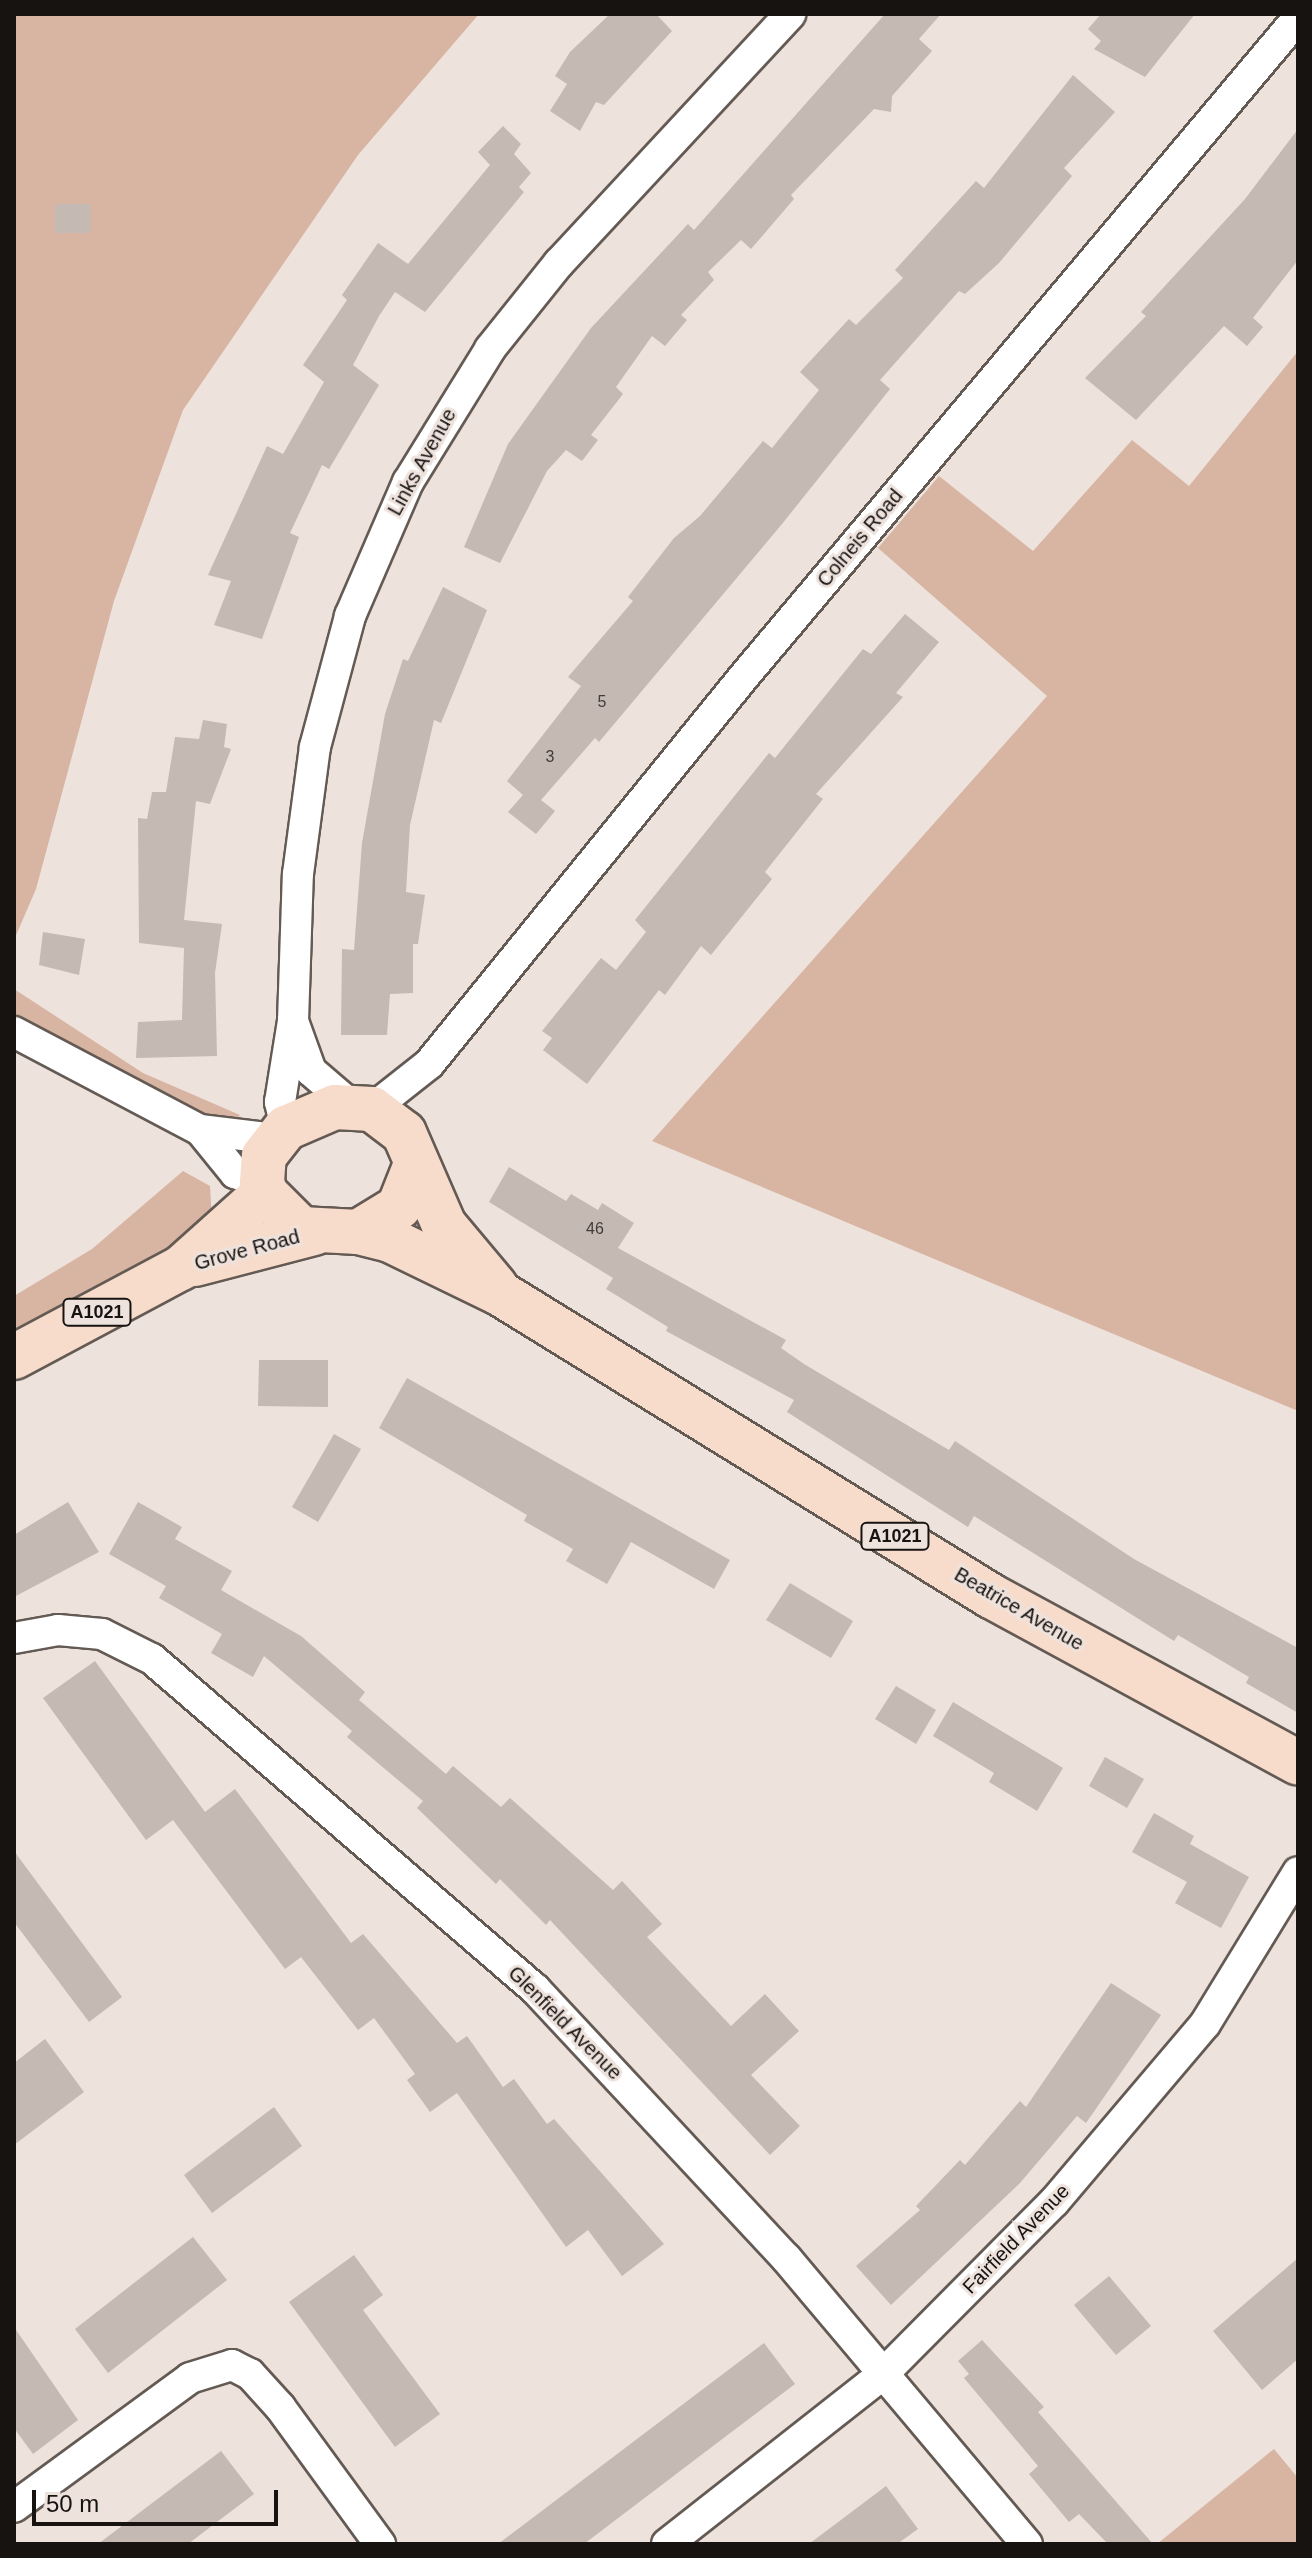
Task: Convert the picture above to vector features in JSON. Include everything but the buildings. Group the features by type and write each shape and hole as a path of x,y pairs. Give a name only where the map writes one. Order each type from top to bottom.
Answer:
{"main road":[{"path":"362,1107 399,1127 414,1158 399,1207 358,1232 314,1233 292,1223 264,1188 264,1156 281,1134 362,1107"},
{"name":"Beatrice Avenue","path":"414,1158 444,1225 501,1294"},
{"name":"Grove Road","path":"181,1268 264,1188"},
{"name":"Beatrice Avenue","path":"358,1232 390,1240 501,1294 991,1596 1298,1763"},
{"name":"Grove Road","path":"14,1357 181,1268 314,1233"}],"street":[{"name":"Links Avenue","path":"281,1134 280,1102 293,1021 298,874 315,747 350,616 408,482 490,349 559,263 790,14"},
{"name":"Colneis Road","path":"362,1107 429,1064 1298,18"},
{"name":"Links Avenue","path":"293,1021 311,1071 362,1107"},
{"path":"14,1032 200,1130 235,1173 264,1188"},
{"name":"Colneis Road","path":"414,1158 409,1127 429,1064"},
{"path":"200,1130 281,1134"},
{"name":"Glenfield Avenue","path":"14,1638 58,1630 113,1637 196,1691 535,1989 786,2258 1027,2544"},
{"name":"Fairfield Avenue","path":"667,2544 883,2374 1054,2202 1172,2066 1256,1948 1298,1872"},
{"path":"14,2507 190,2378 232,2365 250,2374 280,2407 380,2544"}],"shaded area":[{"path":"14,14 479,14 358,155 183,410 114,601 36,889 14,940"},
{"path":"1298,351 1298,1411 652,1141 1047,696 878,548 939,476 1033,551 1132,440 1189,486"},
{"path":"14,989 143,1073 240,1115 223,1134 14,1016"},
{"path":"183,1171 210,1186 212,1220 183,1244 14,1331 14,1296 92,1249"},
{"path":"1274,2449 1298,2478 1298,2544 1157,2544"}]}
